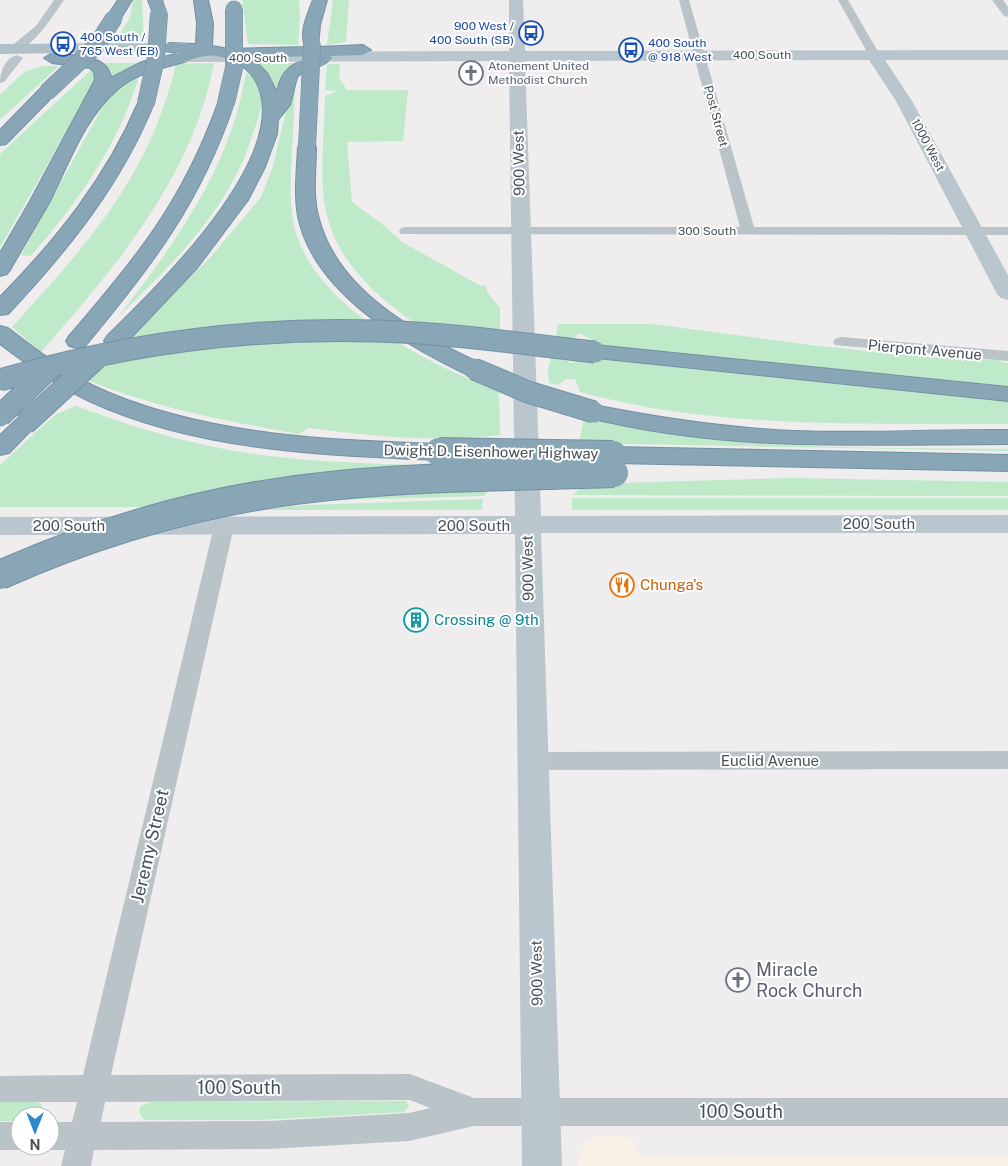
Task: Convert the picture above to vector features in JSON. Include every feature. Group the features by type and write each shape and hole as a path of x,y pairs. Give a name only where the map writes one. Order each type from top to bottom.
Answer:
{"highway":[{"path":"114,0 114,18"},
{"path":"0,140 96,46 126,0"},
{"path":"199,51 205,23 201,0"},
{"path":"306,0 312,24"},
{"path":"320,0 312,24 307,147 307,207 310,226 320,248 339,277 368,305 426,346 528,392 594,412 653,424 732,434 796,438 1004,437"},
{"path":"0,416 77,341 145,260 164,232 204,162 226,104 234,68 232,5"},
{"path":"0,308 25,284 71,232 118,165 136,133 156,65 160,35 157,7"},
{"path":"81,123 101,94 115,80 138,69 199,51 363,50"},
{"path":"199,51 250,65 264,80 270,99 272,119"},
{"path":"3,267 103,80 102,71 96,65 46,53"},
{"path":"0,448 115,340 182,273 222,221 253,176 272,119 282,105 290,72 302,65 324,58"},
{"path":"0,380 68,361 171,340 261,332 379,331 1003,393"},
{"name":"Dwight D. Eisenhower Highway","path":"0,333 27,356 59,378 99,397 195,428 246,438 306,445 614,464"},
{"path":"0,575 72,545 143,522 256,496 322,487 614,464 922,461 1008,463"}],"main road":[{"name":"900 West","path":"516,0 542,1166"},
{"name":"400 South","path":"5,52 363,50 491,51 516,55"},
{"name":"400 South","path":"199,51 324,58 491,57 516,55 1008,55"},
{"name":"1000 West","path":"874,55 904,101 1008,294"},
{"name":"200 South","path":"0,526 1008,524"}],"street":[{"path":"46,53 37,39 40,28 59,0"},
{"name":"Post Street","path":"684,0 748,231"},
{"name":"1000 West","path":"842,0 874,55"},
{"path":"997,0 1008,14"},
{"path":"0,79 5,52 40,28"},
{"name":"300 South","path":"406,232 1008,231"},
{"name":"Pierpont Avenue","path":"841,342 1008,356"},
{"name":"Jeremy Street","path":"76,1166 224,526"},
{"name":"Euclid Avenue","path":"533,761 1008,760"},
{"name":"100 South","path":"0,1089 410,1087 474,1112"},
{"name":"100 South","path":"60,1136 270,1135 409,1127 474,1112 1008,1112"}],"shaded area":[{"path":"602,1135 625,1137 632,1140 641,1155 646,1157 1008,1156 1008,1166 578,1166 582,1148 591,1139"}],"green space":[{"path":"133,0 142,0 144,41 115,42 130,17"},
{"path":"242,0 299,0 298,45 248,44"},
{"path":"333,0 349,0 346,42 327,45"},
{"path":"101,63 141,63 140,67 109,82 112,71"},
{"path":"214,63 204,104 189,144 170,182 123,253 41,352 12,327 90,237 132,175 150,141 164,105 176,64"},
{"path":"257,63 297,63 284,73 279,90"},
{"path":"327,64 340,64 339,78 347,90 408,90 403,141 347,142 352,202 381,223 402,242 481,286 485,285 488,293 500,308 500,337 436,331 422,327 379,295 356,271 340,249 330,226 322,180 325,96 338,91 325,90"},
{"path":"43,66 59,66 0,120 0,95 24,72"},
{"path":"91,70 96,75 95,82 0,247 0,154"},
{"path":"140,73 132,99 121,124 81,193 31,256 21,255 109,95"},
{"path":"246,73 254,78 259,85 262,100 259,117 239,169 228,190 201,229 153,283 119,316 180,232 214,172 238,108"},
{"path":"294,77 291,197 292,214 301,246 318,275 343,302 372,325 404,346 437,364 499,392 500,435 428,438 380,436 308,428 299,434 217,419 164,406 85,379 209,259 261,197 273,166"},
{"path":"558,324 652,324 818,346 929,357 1000,360 1001,362 1008,363 1008,386 604,346 579,333 571,344 555,342"},
{"path":"552,353 567,358 569,363 603,358 1008,399 1008,424 792,422 685,413 632,404 580,392 575,379 566,379 558,385 549,383 548,370"},
{"path":"76,406 150,431 227,450 322,461 449,466 167,507 0,507 0,465 56,414"},
{"path":"584,417 636,428 742,442 848,447 1008,449 1008,451 579,443"},
{"path":"790,478 1008,482 1008,496 573,495 584,484"},
{"path":"493,485 484,496 336,500 246,507"},
{"path":"572,498 1008,498 1008,510 572,510"},
{"path":"483,499 482,510 254,510 308,505"},
{"path":"0,1101 36,1101 42,1105 10,1106 10,1121 0,1121"},
{"path":"406,1101 409,1106 404,1112 260,1120 146,1120 142,1118 139,1111 141,1106 151,1102"}],"place":[{"name":"900 West / 400 South (SB)","path":"531,33"},
{"name":"400 South / 765 West (EB)","path":"63,44"},
{"name":"400 South @ 918 West","path":"631,50"},
{"name":"Atonement United Methodist Church","path":"471,73"},
{"name":"Chunga's","path":"622,585"},
{"name":"Crossing @ 9th","path":"416,620"},
{"name":"Miracle Rock Church","path":"738,980"}]}
